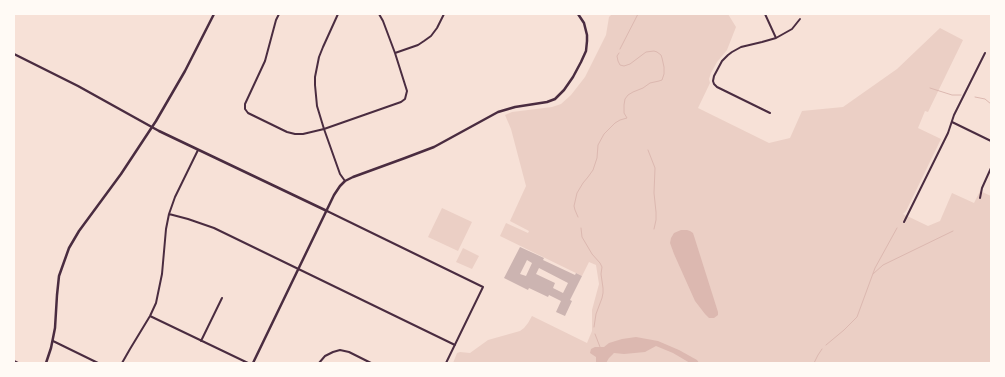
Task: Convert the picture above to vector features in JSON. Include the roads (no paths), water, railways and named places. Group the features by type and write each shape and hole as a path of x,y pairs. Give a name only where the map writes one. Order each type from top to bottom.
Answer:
{"street":[{"path":"46,363 53,341 56,322 58,282 69,248 79,231 121,174 152,127 179,82 214,14"},
{"path":"279,14 264,61 245,104 245,109 248,113 287,132 303,134 324,129 401,102 405,99 407,91 395,53 379,14"},
{"path":"338,14 319,57 315,77 315,94 324,129 340,174 345,181"},
{"path":"395,53 418,45 431,36 444,14"},
{"path":"253,363 326,211 337,190 345,181 434,147 498,112 555,99 564,90 573,77 586,51 588,41 587,35 584,23 578,14"},
{"path":"765,14 776,38"},
{"path":"770,113 718,87 714,84 714,76 722,61 732,52 741,47 776,38 792,29 800,19"},
{"path":"904,222 948,133 958,108 985,53"},
{"path":"14,54 78,86 152,127 198,150 483,287 446,363"},
{"path":"952,122 991,141"},
{"path":"122,363 156,303 161,284 166,229 169,214 175,197 198,150"},
{"path":"980,198 982,188 991,168"},
{"path":"169,214 214,228 455,345"},
{"path":"201,341 222,298"},
{"path":"150,316 248,363"},
{"path":"53,341 98,363"},
{"path":"318,363 325,356 340,350 349,352 371,363"},
{"path":"14,361 18,363"}],"waterway":[{"path":"620,49 638,14"},
{"path":"578,217 574,206 577,193 593,170 597,158 598,145 604,134 615,123 627,118 624,113 625,99 628,95 650,83 662,80 664,74 662,58 657,52 646,52 630,64 624,66 620,65 618,61 617,56 619,53"},
{"path":"930,88 952,95 961,95"},
{"path":"975,97 985,99 991,104"},
{"path":"648,150 655,168 654,193 656,220 654,229"},
{"path":"581,228 582,237 602,267 601,274 603,293 596,314 594,327"},
{"path":"826,345 857,317 875,268 897,228"},
{"path":"873,274 883,265 953,231"},
{"path":"595,334 600,347"},
{"path":"814,363 822,349"}]}
